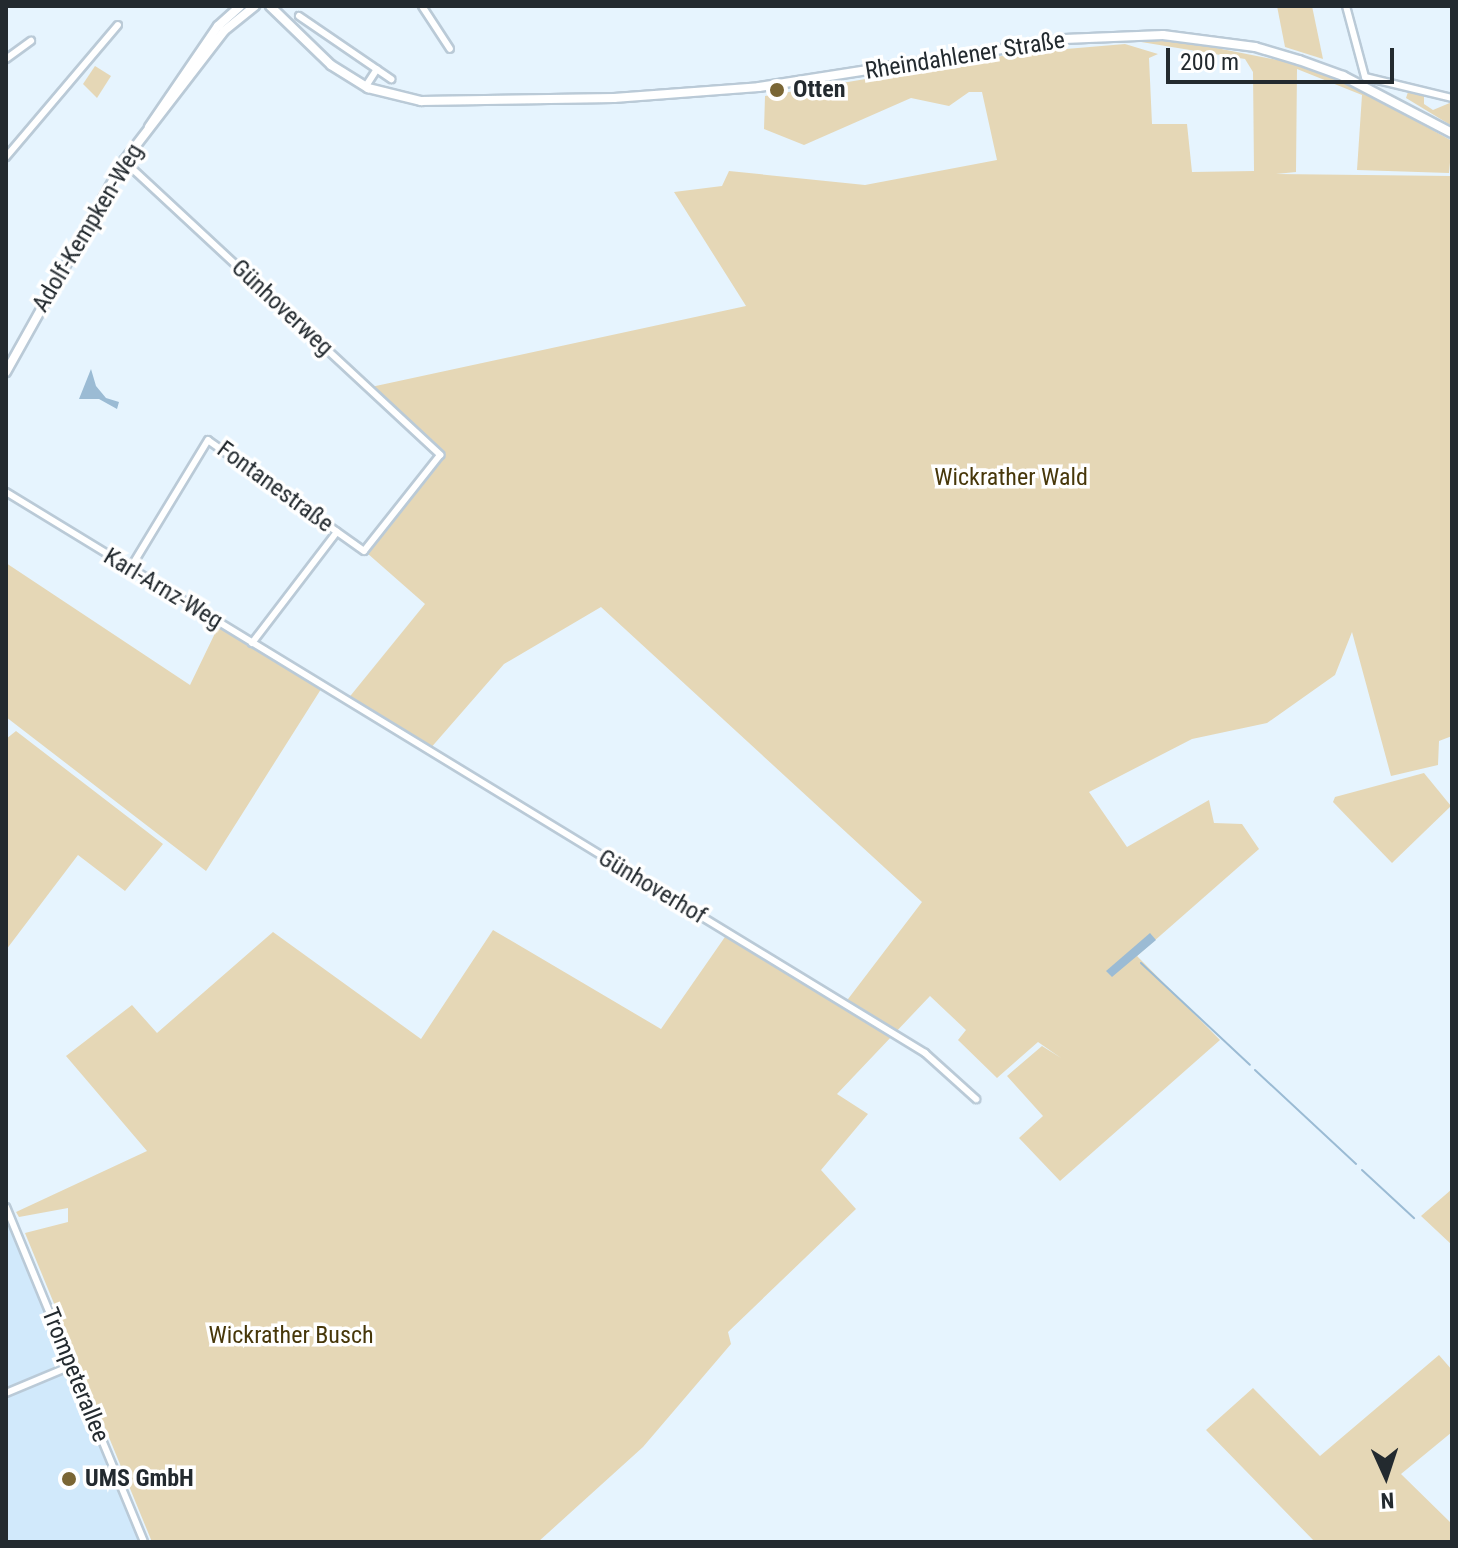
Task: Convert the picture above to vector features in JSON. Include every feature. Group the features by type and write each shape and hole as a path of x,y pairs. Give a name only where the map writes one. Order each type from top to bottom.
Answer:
{"main road":[{"name":"Adolf-Kempken-Weg","path":"149,128 218,26 240,6"},
{"name":"Adolf-Kempken-Weg","path":"6,372 124,161 224,31 255,6"},
{"name":"Rheindahlener Straße","path":"270,6 331,65 366,86 421,101 625,97 759,87 1064,39 1163,35 1255,47 1299,60 1343,76 1452,133"}],"street":[{"path":"422,6 450,49"},
{"path":"1346,6 1365,77 1452,98"},
{"path":"299,16 391,79"},
{"path":"6,157 118,25"},
{"path":"6,59 31,41"},
{"path":"366,86 377,69"},
{"name":"Günhoverweg","path":"124,161 440,455"},
{"name":"Fontanestraße","path":"130,569 208,440 364,551 440,455"},
{"name":"Karl-Arnz-Weg","path":"6,492 321,684"},
{"path":"252,643 337,532"},
{"name":"Günhoverhof","path":"321,684 925,1053 976,1099"},
{"name":"Trompeterallee","path":"6,1207 144,1542"},
{"path":"6,1393 71,1366"}],"shaded area":[{"path":"91,369 96,386 106,398 119,402 117,409 99,399 79,399"},
{"path":"1150,933 1156,940 1112,977 1106,971"},
{"path":"6,1215 67,1367 140,1542 6,1542"}],"green space":[{"path":"1277,6 1312,6 1323,59 1285,47"},
{"name":"Wickrather Wald","path":"1176,40 1298,64 1352,85 1452,141 1449,173 1357,170 1362,95 1297,69 1296,172 1276,174 1452,176 1452,736 1439,741 1438,765 1391,776 1352,632 1335,675 1267,723 1192,739 1089,792 1127,847 1209,800 1214,823 1242,824 1259,849 1137,956 1220,1040 1060,1181 1019,1138 1043,1116 1007,1076 1042,1046 1061,1058 1038,1042 997,1078 958,1040 966,1030 930,996 837,1094 868,1114 821,1170 856,1209 728,1332 731,1344 643,1447 538,1542 152,1542 25,1233 68,1222 68,1208 19,1217 16,1212 147,1151 66,1056 132,1005 157,1033 273,932 421,1039 493,930 661,1029 727,934 845,1003 922,902 601,607 504,664 429,750 347,700 425,604 367,553 445,455 371,387 746,306 674,192 722,186 729,171 865,185 997,160 982,92 969,92 949,106 911,98 804,145 764,129 765,96 1019,53 1125,44 1158,54 1149,58 1152,124 1187,124 1192,172 1254,171 1253,72 1245,59 1135,41"},
{"path":"95,66 111,76 97,98 83,84"},
{"path":"1408,92 1424,94 1424,104 1433,110 1452,102 1452,126 1406,98"},
{"path":"6,563 190,685 219,625 323,686 206,871 6,717"},
{"path":"16,731 163,844 125,891 78,855 6,950 6,739"},
{"path":"1424,773 1451,806 1392,863 1333,802 1335,797"},
{"path":"1452,1189 1452,1245 1421,1216"},
{"path":"1439,1355 1452,1370 1452,1432 1401,1474 1452,1524 1450,1542 1315,1542 1206,1430 1253,1388 1320,1456"}],"waterway":[{"path":"1141,963 1250,1065"},
{"path":"1255,1070 1356,1164"},
{"path":"1362,1170 1414,1218"}],"place":[{"name":"Otten","path":"777,90"},
{"name":"UMS GmbH","path":"69,1479"}],"park label":[{"name":"Wickrather Busch","path":"291,1336"}]}
